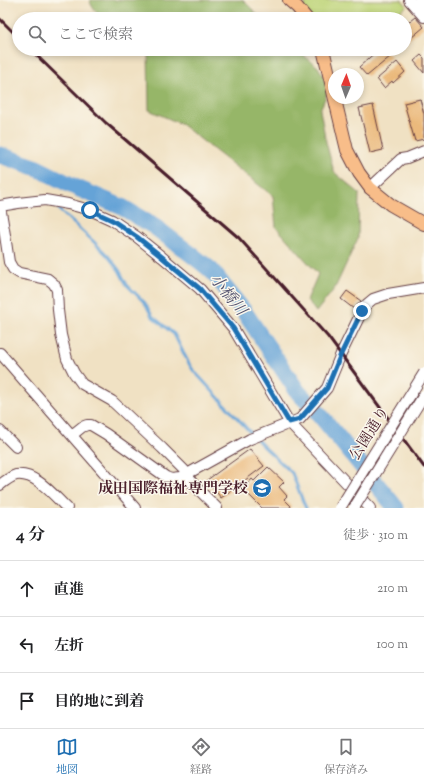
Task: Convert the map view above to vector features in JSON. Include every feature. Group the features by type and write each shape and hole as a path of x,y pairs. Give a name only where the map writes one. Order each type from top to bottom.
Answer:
{"main road":[{"path":"296,2 302,12"},
{"path":"325,56 347,150 359,173 370,188 391,205 424,224"}],"street":[{"path":"409,0 424,17"},
{"path":"419,0 424,6"},
{"path":"370,188 401,159 408,158 424,151"},
{"path":"218,508 193,484 184,470 112,401 82,384 67,359 61,335 57,290 54,284 48,279 19,273 13,269 9,262 0,206 45,200 90,210 112,220 137,237 162,257 200,289 233,328 289,422 370,508"},
{"path":"72,435 82,427 91,425 166,477 171,479 180,478 254,437 289,422 300,419 327,388 346,343 367,304 373,299 388,294 424,288"},
{"path":"0,353 136,508"},
{"name":"公園通り","path":"340,508 424,373"},
{"name":"公園通り","path":"354,508 424,396"},
{"path":"0,430 16,447"},
{"path":"0,485 8,478 15,475 31,477 37,480 67,508"}],"green space":[{"path":"90,0 243,0 255,12 96,12"},
{"path":"308,0 402,0 407,6 399,12 307,12 303,7"},
{"path":"148,56 305,56 318,67 328,84 328,92 320,110 334,172 359,193 358,238 335,288 316,312 307,300 318,274 276,227 273,196 181,124 149,110"}],"building":[{"path":"415,17 424,27 412,37 412,19"},
{"path":"421,55 424,58 424,73 414,61"},
{"path":"371,56 391,56 367,76 364,73 364,68 359,67"},
{"path":"397,62 405,72 393,83 392,81 384,88 377,79"},
{"path":"420,99 424,114 424,139 415,141 404,103"},
{"path":"373,105 383,150 370,153 359,108"},
{"path":"347,291 361,301 354,309 341,299"},
{"path":"250,449 264,466 221,498 207,480"},
{"name":"成田国際福祉専門学校","path":"268,467 284,482 279,487 287,496 284,499 291,506 290,508 262,508 243,489 252,479 254,481"}],"waterway":[{"name":"小橋川","path":"0,155 35,167 77,188 122,207 155,227 211,270 243,310 298,392 320,415 396,508"},
{"name":"小橋川","path":"46,180 48,173"},
{"path":"59,210 108,256 119,270 127,285 145,303 152,316 174,334 193,370 262,445 292,473 306,508"}],"railway":[{"path":"0,19 12,31"},
{"path":"37,56 106,123 239,238 328,337 424,467"}],"place":[{"name":"成田国際福祉専門学校","path":"262,488"}],"route":[{"path":"90,210 112,220 137,237 200,289 233,328 289,422 300,419 327,388 341,354 362,311"}]}
